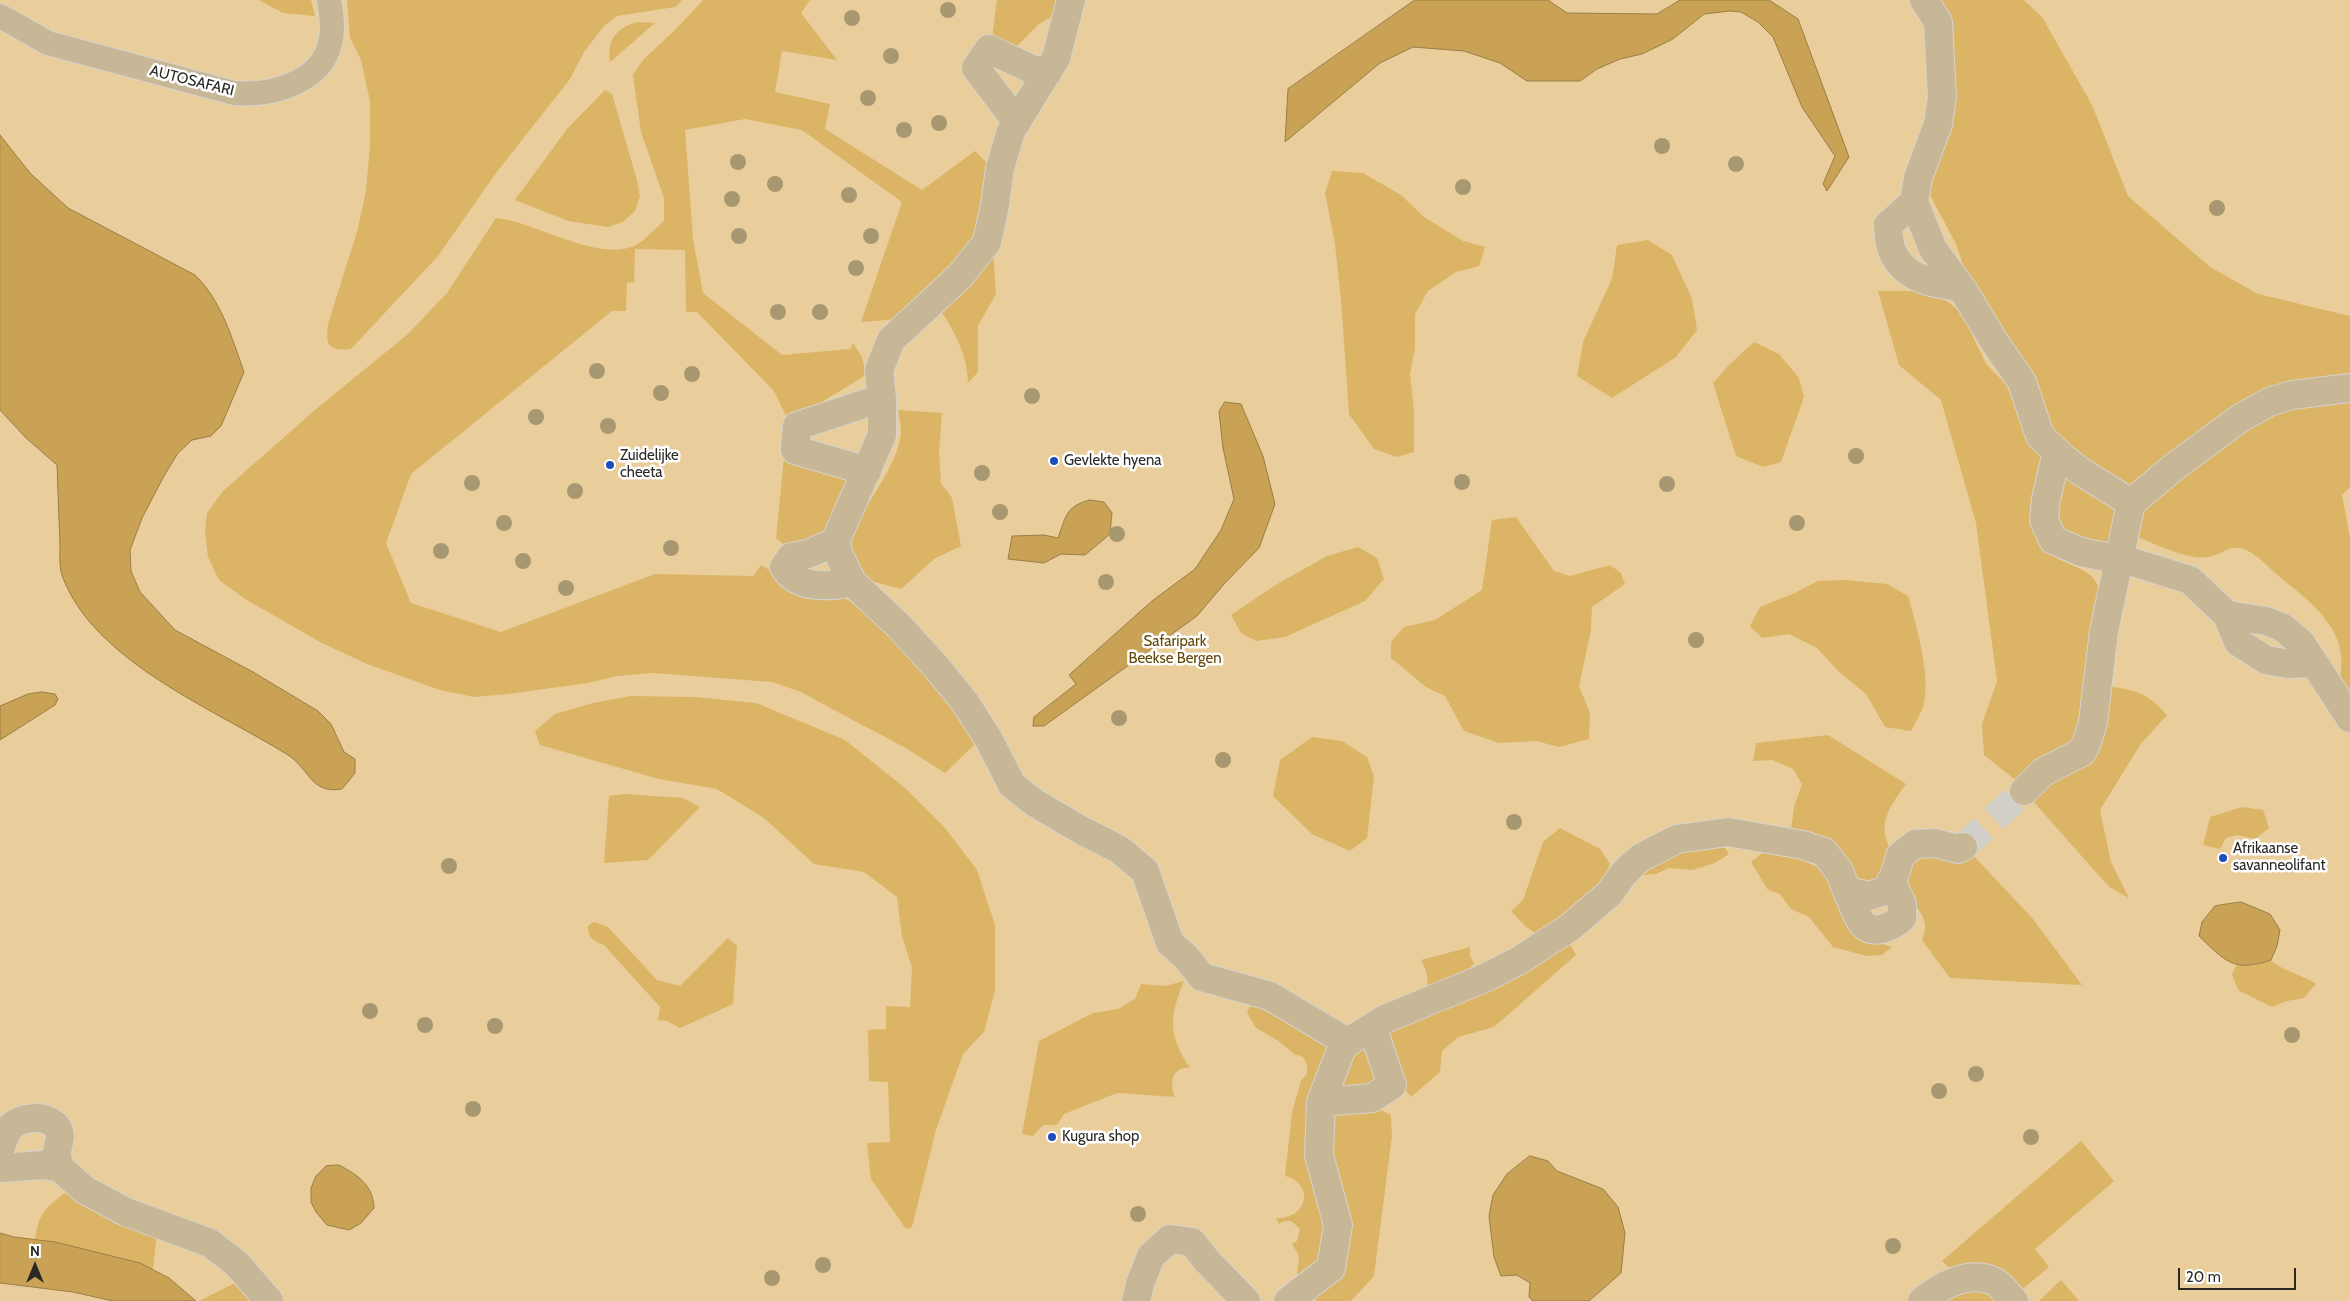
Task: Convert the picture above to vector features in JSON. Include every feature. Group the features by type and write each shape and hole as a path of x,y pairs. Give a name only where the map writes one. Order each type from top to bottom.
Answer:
{"street":[{"path":"1071,0 1056,58 1011,131 1000,168 987,242 960,276 891,340 879,370 882,398 882,435 835,542 852,582 899,626 965,702 989,740 1012,785 1035,803 1120,850 1145,872 1170,943 1186,957 1202,977 1270,996 1348,1042"},
{"path":"1924,0 1938,22 1942,97 1938,124 1918,178 1914,202 1933,249 1961,287 1995,343 2022,382 2040,436 2080,471 2131,502"},
{"path":"1017,122 976,68 989,48 1031,70 1048,72"},
{"path":"1914,202 1888,224 1892,251 1908,272 1929,283 1961,287"},
{"path":"2024,791 2043,772 2082,752 2086,742 2093,722 2104,631 2131,502 2174,466 2239,420 2269,402 2292,395 2350,388"},
{"path":"867,471 794,450 797,426 882,398"},
{"path":"2057,452 2046,499 2044,520 2053,540 2081,552 2120,560 2190,580 2227,615 2238,642 2266,660 2288,664 2314,664"},
{"path":"835,542 808,554 791,557 784,567 794,579 817,586 852,582"},
{"path":"2227,615 2266,621 2282,627 2301,642 2350,718"},
{"path":"1288,1301 1331,1268 1338,1225 1319,1155 1321,1102 1343,1045 1385,1019 1487,977 1518,961 1569,928 1609,894 1624,873 1640,858 1677,839 1728,832 1803,845 1824,852 1839,872 1862,924 1873,929 1891,928 1902,918 1902,904 1892,881"},
{"path":"1847,891 1869,896 1886,890 1892,881 1900,856 1915,844 1935,843 1958,849 1963,847"},
{"path":"1321,1102 1372,1098 1392,1085 1372,1027"},
{"path":"0,1151 3,1140 13,1125 26,1119 43,1119 52,1123 58,1128 60,1140 57,1156 60,1168 85,1190 126,1212 210,1243 237,1264 270,1301"},
{"path":"0,1168 20,1165 60,1168"},
{"path":"1136,1301 1140,1284 1151,1256 1170,1239 1192,1242 1207,1261 1246,1301"},
{"path":"1922,1301 1937,1289 1958,1280 1973,1278 1992,1280 2014,1301"}],"lane":[{"name":"AUTOSAFARI","path":"0,16 48,43 234,93 250,94 269,92 287,86 307,75 321,62 330,45 332,24 328,0"}],"green space":[{"name":"Safaripark Beekse Bergen","path":"0,0 2350,0 2350,1301 0,1301"}],"shaded area":[{"path":"259,0 311,0 315,16 283,13"},
{"path":"347,0 682,0 675,7 617,16 604,26 584,52 570,79 496,173 438,256 351,349 344,350 330,346 327,337 328,324 357,232 366,191 370,145 370,101 361,60 350,38"},
{"path":"703,0 810,0 801,13 837,60 782,51 775,92 830,104 825,129 922,190 975,151 991,167 976,245 900,319 861,322 902,202 802,130 745,119 685,130 693,239 703,293 782,355 850,349 853,343 862,357 866,375 789,422 774,391 697,312 686,312 685,250 635,249 634,283 627,282 626,311 612,311 411,474 386,543 411,603 501,632 655,574 753,576 761,565 784,582 842,596 863,610 937,684 977,742 945,773 904,747 801,692 772,682 653,673 617,676 588,683 474,697 440,690 367,664 322,643 245,599 219,580 208,557 205,532 207,513 223,491 315,410 408,334 447,293 496,218 528,226 584,245 619,250 638,244 664,221 664,198 641,132 633,75 643,60"},
{"path":"997,0 1056,0 1056,14 1039,24 1011,52 992,39"},
{"path":"1415,0 1548,0 1567,13 1657,14 1680,0 1769,0 1798,19 1849,157 1827,191 1823,184 1835,156 1802,107 1773,37 1758,22 1741,12 1730,11 1704,14 1673,39 1642,54 1620,59 1597,69 1580,81 1527,81 1500,63 1464,51 1413,47 1380,63 1285,142 1288,89"},
{"path":"1941,0 2024,0 2042,17 2092,105 2128,196 2210,267 2258,294 2350,316 2350,373 2280,388 2133,487 2121,487 2056,443 2023,362 2011,340 1973,295 1956,244 1930,195 1946,11"},
{"path":"637,22 655,23 610,62 610,47 615,36 630,24"},
{"path":"605,90 612,94 637,180 640,196 635,211 623,222 608,227 568,221 515,200 567,129"},
{"path":"0,135 30,173 68,208 195,275 219,308 244,372 221,426 211,436 192,440 178,453 164,476 142,518 130,550 131,571 140,592 175,630 253,672 318,711 331,724 344,752 355,759 355,773 342,789 331,790 323,788 311,779 288,755 159,680 128,658 100,633 77,606 60,568 57,465 26,438 0,410"},
{"path":"1332,171 1363,173 1401,195 1424,217 1463,241 1485,247 1479,266 1456,272 1428,291 1415,314 1415,348 1410,374 1414,410 1414,452 1397,457 1374,449 1349,414 1335,244 1325,193"},
{"path":"1648,240 1672,255 1692,299 1697,330 1676,357 1612,398 1577,376 1583,342 1612,279 1617,245"},
{"path":"993,249 996,294 978,326 978,372 968,383 963,353 950,325 939,308"},
{"path":"1878,291 1916,291 1944,299 1962,313 1986,364 2005,383 2017,407 2026,438 2043,457 2043,543 2055,557 2082,570 2093,578 2099,591 2080,724 2073,746 2018,782 1984,755 1982,724 1997,681 1976,523 1941,400 1899,365"},
{"path":"1754,342 1779,354 1799,378 1804,397 1781,462 1763,467 1736,456 1713,383"},
{"path":"2350,394 2350,487 2342,495 2350,537 2350,695 2340,678 2342,661 2340,646 2326,620 2305,598 2257,557 2248,551 2231,548 2214,556 2201,558 2181,554 2133,535 2136,522 2147,501 2267,412"},
{"path":"1225,402 1241,404 1263,456 1275,504 1259,548 1224,584 1197,616 1044,726 1033,726 1034,717 1076,684 1069,675 1152,601 1195,569 1221,530 1234,499 1223,448 1219,412"},
{"path":"898,410 942,413 939,452 941,483 952,498 961,546 934,559 901,589 867,580 854,571 846,539 893,460 901,433"},
{"path":"784,458 855,481 825,538 788,548 776,538"},
{"path":"2067,477 2117,505 2110,546 2057,533 2053,499 2062,478"},
{"path":"1090,500 1104,502 1112,513 1110,534 1085,555 1061,554 1044,563 1008,559 1012,536 1044,535 1058,538 1065,518 1071,509 1082,502"},
{"path":"1516,517 1554,571 1570,576 1610,565 1621,573 1625,584 1592,607 1591,630 1579,686 1590,713 1589,739 1559,747 1536,741 1499,743 1464,731 1445,696 1426,687 1391,658 1391,642 1404,627 1435,620 1482,590 1492,520"},
{"path":"1358,547 1377,558 1384,579 1365,601 1285,637 1256,641 1241,633 1231,615 1274,586 1327,556"},
{"path":"1845,580 1887,584 1908,596 1922,652 1926,682 1923,707 1911,731 1885,727 1866,694 1838,671 1817,648 1789,634 1762,638 1750,626 1760,607 1795,593 1818,581"},
{"path":"2108,686 2127,689 2141,694 2153,701 2167,715 2140,745 2100,810 2111,862 2129,898 2111,888 2102,879 2032,800 2059,771"},
{"path":"42,692 55,694 58,699 55,705 0,740 0,706 28,694"},
{"path":"631,696 695,697 756,703 845,740 905,788 945,828 977,870 995,925 995,991 984,1032 963,1054 936,1130 912,1227 906,1229 871,1179 867,1143 890,1142 888,1082 869,1081 868,1030 886,1029 886,1006 910,1007 912,968 902,936 897,897 864,872 814,864 764,818 717,789 659,779 540,745 535,731 555,714 593,703"},
{"path":"1828,735 1906,784 1890,808 1885,823 1887,841 1891,850 1881,881 1863,889 1791,830 1794,807 1802,784 1793,769 1772,760 1753,761 1756,743"},
{"path":"1312,737 1342,741 1367,757 1374,776 1367,838 1350,851 1312,834 1273,796 1280,760"},
{"path":"625,794 683,798 700,807 648,860 604,863 609,796"},
{"path":"2242,807 2263,810 2269,828 2255,839 2237,835 2226,838 2220,849 2203,845 2210,817"},
{"path":"1560,828 1600,849 1610,864 1599,887 1581,905 1538,935 1525,926 1511,911 1523,900 1543,842"},
{"path":"1717,846 1725,848 1729,854 1715,863 1692,870 1669,868 1656,874 1632,876 1671,852"},
{"path":"1769,851 1797,858 1820,868 1872,941 1892,947 1882,955 1867,956 1833,947 1809,917 1791,909 1780,894 1768,890 1751,862 1761,854"},
{"path":"1918,852 1972,854 2033,919 2082,985 1950,978 1922,940 1925,932 1924,919 1918,908 1904,892 1907,864"},
{"path":"2241,902 2270,914 2280,930 2277,946 2271,960 2258,964 2239,965 2223,958 2199,936 2202,922 2215,906"},
{"path":"594,922 608,927 657,980 680,986 728,938 737,946 733,1004 680,1028 667,1021 658,1020 660,1007 604,945 594,941 590,936 588,926"},
{"path":"1565,943 1570,944 1576,955 1494,1027 1458,1037 1442,1051 1440,1072 1411,1097 1403,1087 1383,1041 1391,1027"},
{"path":"1470,947 1470,955 1474,964 1463,977 1426,994 1427,977 1421,960"},
{"path":"2271,960 2279,966 2316,984 2304,998 2287,1001 2272,1007 2238,990 2232,974 2237,964 2253,966"},
{"path":"1184,981 1176,1005 1173,1026 1178,1046 1190,1068 1184,1068 1176,1073 1172,1082 1175,1097 1117,1093 1064,1114 1057,1125 1043,1125 1033,1136 1022,1134 1039,1041 1093,1013 1118,1009 1135,999 1141,984 1165,986"},
{"path":"1251,1004 1269,1008 1329,1045 1322,1058 1314,1119 1330,1225 1320,1260 1304,1278 1297,1274 1299,1256 1292,1244 1297,1241 1300,1229 1291,1221 1284,1221 1279,1224 1276,1218 1287,1217 1295,1213 1301,1207 1304,1200 1301,1186 1295,1180 1285,1176 1292,1112 1301,1081 1307,1074 1307,1065 1303,1057 1294,1054 1277,1040 1256,1028 1247,1013"},
{"path":"1359,1047 1367,1048 1382,1082 1337,1093 1343,1067"},
{"path":"1336,1105 1374,1106 1391,1115 1392,1136 1374,1276 1351,1301 1316,1301 1314,1297 1332,1185 1333,1124"},
{"path":"2081,1141 2114,1181 2035,1249 2049,1267 2018,1293 1953,1271 1942,1261"},
{"path":"1530,1156 1548,1161 1557,1171 1603,1189 1618,1207 1625,1233 1621,1273 1589,1301 1533,1301 1529,1297 1530,1283 1517,1275 1501,1276 1494,1257 1489,1216 1493,1195 1507,1174"},
{"path":"339,1165 363,1182 371,1193 373,1200 374,1208 361,1223 349,1230 327,1225 316,1212 311,1202 311,1188 316,1176 326,1166"},
{"path":"66,1192 85,1204 157,1232 153,1270 140,1263 35,1240 38,1224 44,1212"},
{"path":"0,1233 14,1237 55,1242 140,1263 169,1278 196,1301 113,1301 73,1292 0,1283"},
{"path":"2061,1280 2079,1301 2039,1301"},
{"path":"237,1282 256,1301 199,1301"},
{"path":"1978,1289 1996,1296 2002,1301 1945,1301 1954,1294"}],"tunnel":[{"path":"1963,847 2024,791"}],"place":[{"name":"Gevlekte hyena","path":"1054,461"},
{"name":"Zuidelijke cheeta","path":"610,465"},
{"name":"Afrikaanse savanneolifant","path":"2223,858"},
{"name":"Kugura shop","path":"1052,1137"}]}
